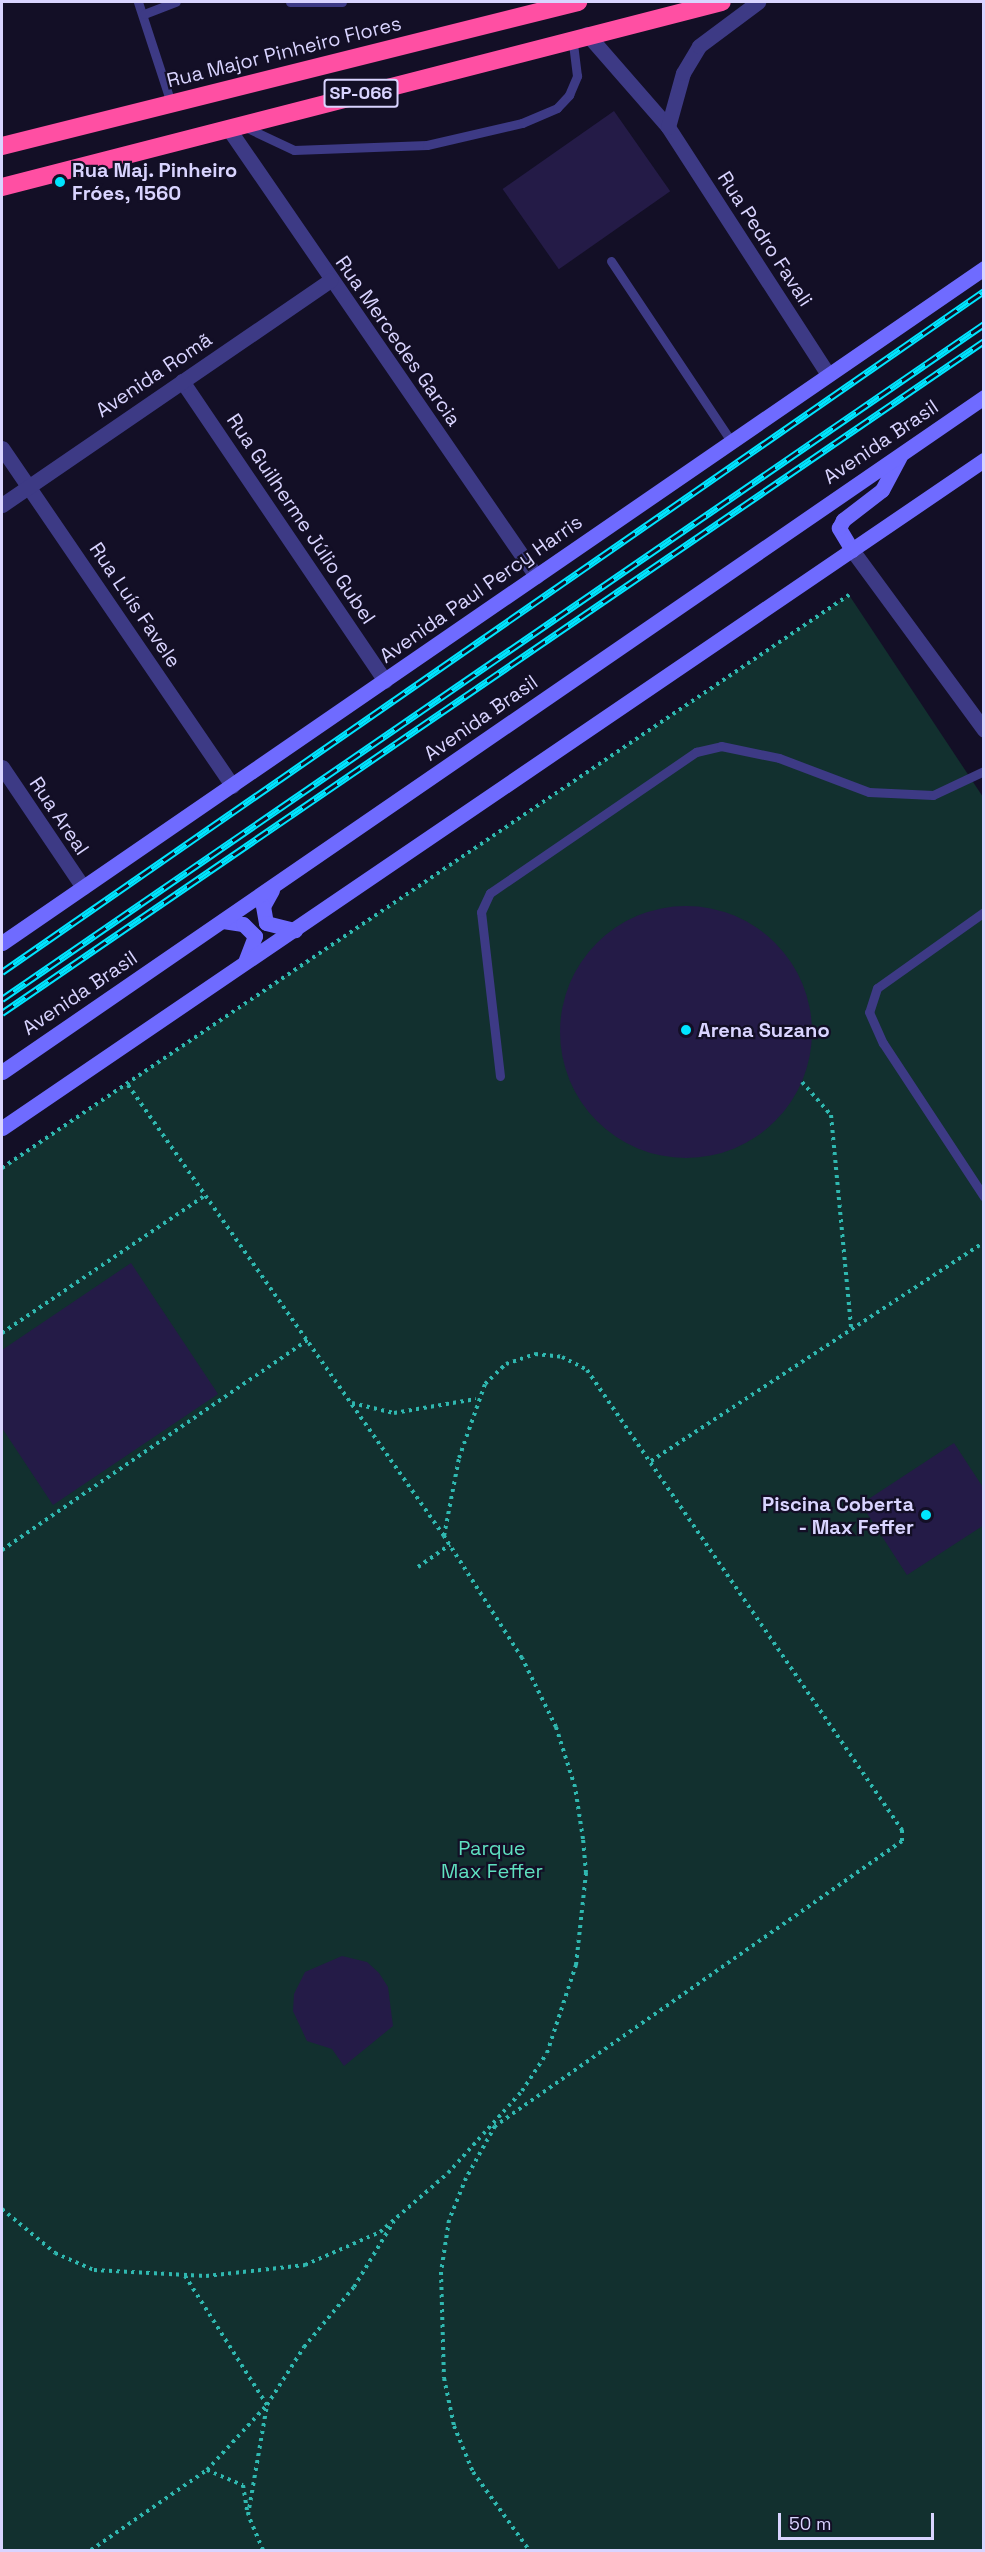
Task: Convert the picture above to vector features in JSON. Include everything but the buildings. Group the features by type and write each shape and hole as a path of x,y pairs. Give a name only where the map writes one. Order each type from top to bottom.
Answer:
{"highway":[{"name":"Rua Major Pinheiro Flores","path":"2,146 578,2"},
{"name":"SP-066","path":"2,187 580,36 722,2"}],"main road":[{"name":"Avenida Paul Percy Harris","path":"2,943 984,268"},
{"name":"Avenida Brasil","path":"2,1072 273,888 984,397"},
{"path":"852,550 839,528 843,520 890,481 900,456"},
{"path":"2,1128 984,460"},
{"path":"273,888 263,906 266,922 295,930"},
{"path":"223,921 243,924 255,936 241,967"}],"street":[{"path":"668,127 683,73 699,46 758,2"},
{"name":"Rua Pedro Favali","path":"580,36 668,127 828,375"},
{"name":"Rua Mercedes Garcia","path":"235,126 330,280 536,576"},
{"name":"Avenida Romã","path":"2,505 330,280"},
{"name":"Rua Guilherme Júlio Gubel","path":"182,381 385,681"},
{"name":"Rua Luís Favele","path":"2,448 233,786"},
{"path":"852,550 984,730"},
{"name":"Rua Areal","path":"2,767 82,887"}],"lane":[{"path":"138,2 144,14 171,103"},
{"path":"144,14 176,2"},
{"path":"290,2 342,2"},
{"path":"235,126 294,150 427,145 522,123 557,108 569,95 577,76 580,36"},
{"path":"611,261 731,441"},
{"path":"500,1076 481,912 490,893 696,752 721,746 779,758 869,792 933,795 984,771"},
{"path":"984,912 877,988 869,1012 883,1043 984,1197"}],"path":[{"path":"2,1168 128,1085 849,595"},
{"path":"802,1082 831,1115 852,1329"},
{"path":"128,1085 444,1536 522,1658 556,1727 575,1787 586,1873 564,2011 547,2054 495,2126 449,2220 439,2320 454,2426 498,2513 529,2550"},
{"path":"2,1333 204,1196"},
{"path":"651,1461 984,1242"},
{"path":"2,1550 308,1340"},
{"path":"2,2209 55,2253 94,2270 184,2276 305,2265 340,2253 396,2219 495,2126 902,1841 902,1830 599,1382 562,1357 535,1354 506,1364 477,1399 444,1536"},
{"path":"351,1403 394,1413 477,1399"},
{"path":"418,1567 450,1545"},
{"path":"91,2550 207,2470 267,2405 304,2348 354,2287 396,2219"},
{"path":"184,2276 267,2405 248,2515"},
{"path":"207,2470 243,2485 248,2515 263,2550"}],"green space":[{"name":"Parque Max Feffer","path":"849,595 983,797 983,2550 2,2550 2,1168"}],"railway":[{"path":"2,972 984,291"},
{"path":"2,999 984,324"},
{"path":"2,1013 984,341"}],"place":[{"name":"Rua Maj. Pinheiro Fróes, 1560","path":"60,182"},
{"name":"Arena Suzano","path":"686,1030"},
{"name":"Piscina Coberta - Max Feffer","path":"926,1515"}]}
